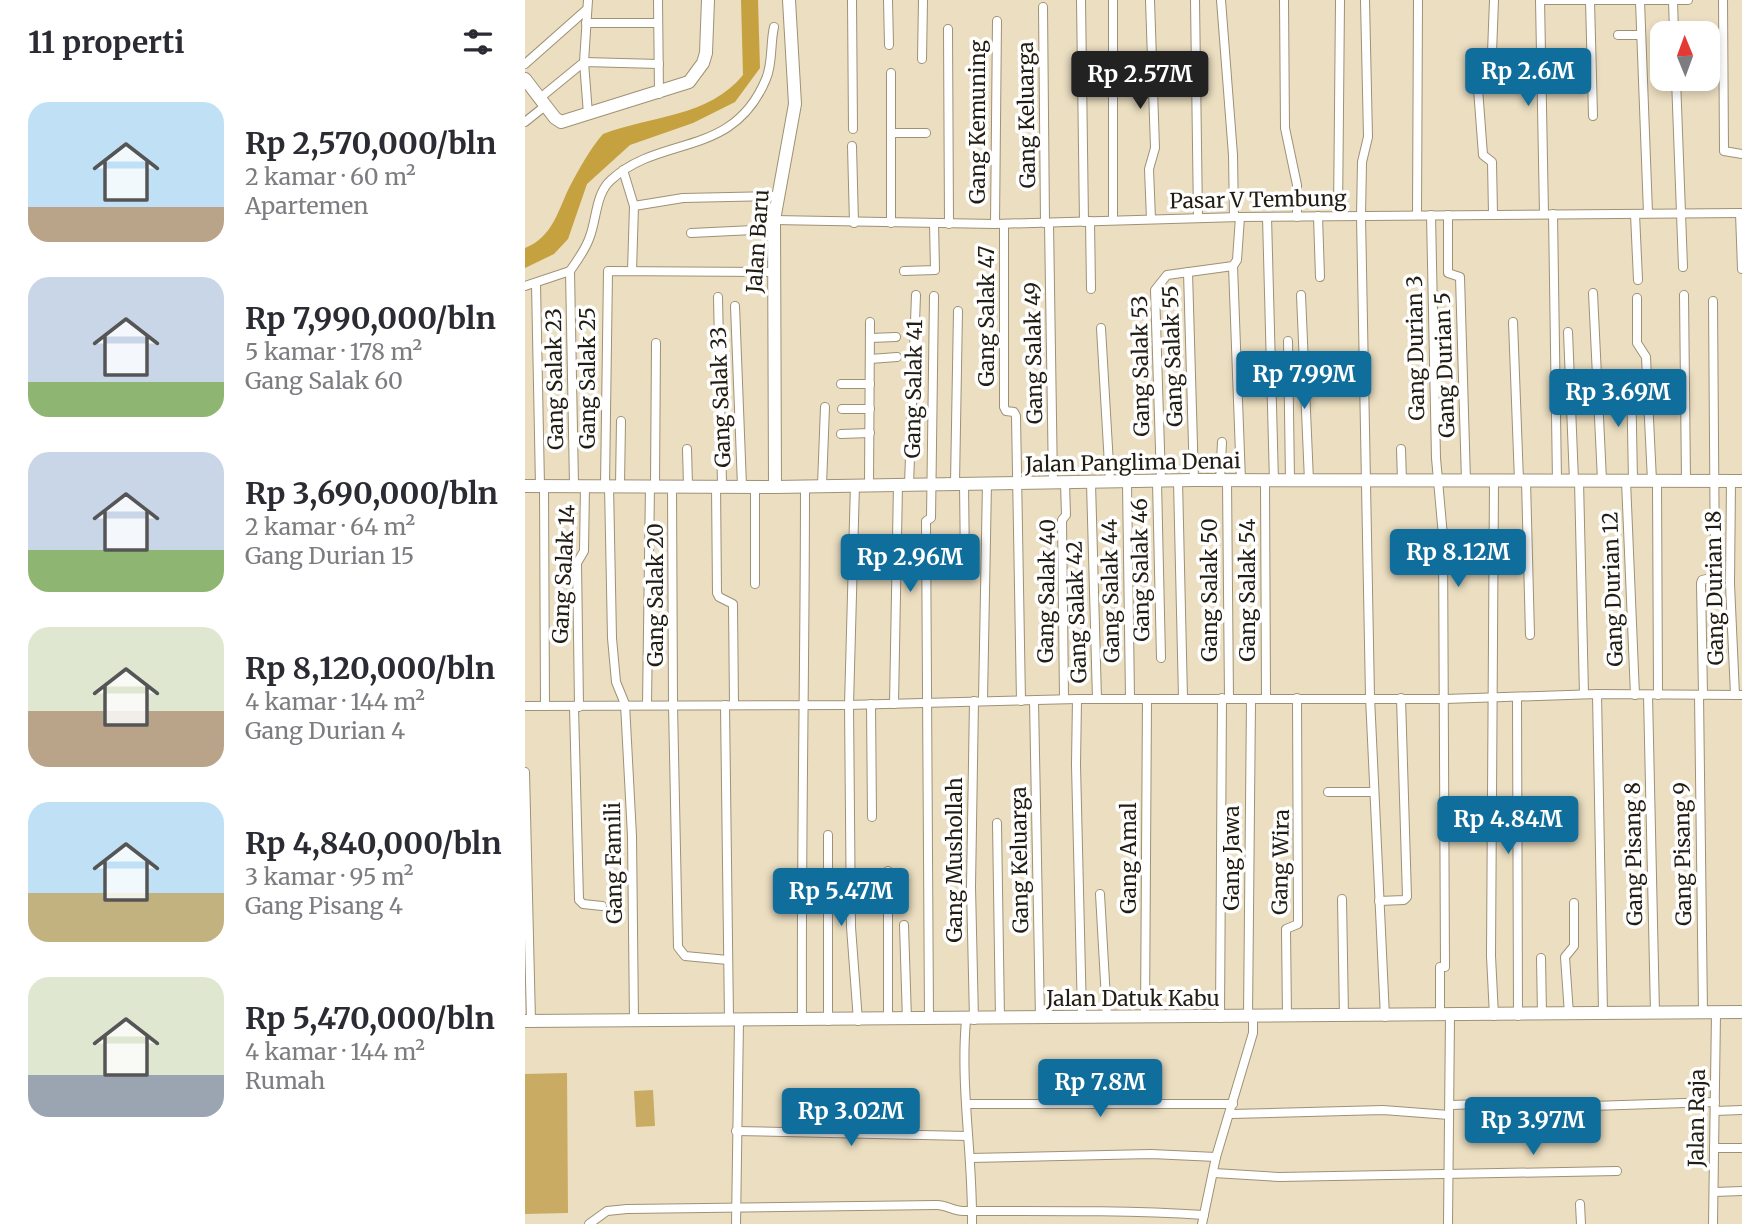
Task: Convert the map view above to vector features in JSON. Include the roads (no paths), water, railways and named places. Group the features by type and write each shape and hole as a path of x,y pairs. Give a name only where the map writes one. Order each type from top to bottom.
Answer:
{"main road":[{"path":"525,79 561,122 659,94 689,82 703,63 707,48 708,0"},
{"name":"Jalan Baru","path":"775,486 774,225 794,120 789,0"},
{"name":"Jalan Panglima Denai","path":"525,486 1018,484 1194,480 1737,481"},
{"name":"Jalan Datuk Kabu","path":"528,1021 969,1021 1082,1016 1252,1021 1287,1017 1742,1012"}],"street":[{"path":"588,0 584,62 588,114"},
{"path":"658,0 659,94"},
{"path":"852,0 853,129"},
{"path":"888,0 889,45"},
{"path":"922,59 923,0"},
{"path":"1081,0 1091,289"},
{"path":"1112,0 1113,220"},
{"path":"1150,0 1156,148 1149,169 1151,219"},
{"path":"1195,0 1198,218"},
{"path":"1221,0 1237,217 1237,260 1233,266 1241,481"},
{"path":"1284,0 1285,128 1297,185 1297,216"},
{"path":"1338,216 1340,0"},
{"path":"1365,0 1368,137 1362,162 1360,216 1370,697 1385,1017"},
{"path":"1417,215 1418,0"},
{"path":"1493,214 1492,162 1483,155 1476,62 1492,53 1494,0"},
{"path":"1557,481 1539,0 1688,0"},
{"path":"1673,0 1674,21"},
{"path":"1723,0 1724,151 1742,154"},
{"path":"1587,1 1593,116"},
{"path":"1640,1 1648,213"},
{"name":"Gang Keluarga","path":"1043,7 1047,223"},
{"path":"525,64 586,10"},
{"name":"Gang Kemuning","path":"997,21 1000,224"},
{"path":"586,23 659,23"},
{"path":"525,286 571,271 589,242 604,187 623,170 692,146 740,119 758,96 767,77 774,27"},
{"path":"948,29 949,224"},
{"path":"1618,35 1641,35"},
{"path":"525,122 584,62 659,64"},
{"path":"891,73 891,223"},
{"path":"1676,91 1683,267"},
{"path":"892,133 926,134"},
{"path":"852,146 854,223"},
{"path":"623,170 634,206 632,271 773,272"},
{"path":"634,206 683,198 778,196"},
{"path":"1741,213 1742,269"},
{"name":"Pasar V Tembung","path":"691,233 774,225 854,223 1000,224 1297,216 1741,213"},
{"path":"1635,214 1638,280"},
{"name":"Gang Durian 3","path":"1431,215 1445,699 1443,765 1447,868 1445,967 1440,967 1451,1105 1448,1224"},
{"name":"Gang Durian 5","path":"1448,215 1448,273 1460,277 1467,481"},
{"path":"1318,216 1319,277"},
{"name":"Gang Salak 54","path":"1266,217 1270,482 1266,699"},
{"path":"905,271 935,270 934,223"},
{"name":"Gang Salak 49","path":"1047,223 1059,483"},
{"name":"Gang Salak 47","path":"1000,224 1004,407 1016,416 1018,484"},
{"name":"Gang Salak 53","path":"1159,482 1155,290 1167,275 1233,266"},
{"name":"Gang Salak 23","path":"571,271 579,485"},
{"name":"Gang Salak 25","path":"612,485 608,271 632,271"},
{"name":"Gang Salak 55","path":"1188,272 1194,480"},
{"path":"536,284 545,706"},
{"path":"1594,293 1602,480"},
{"path":"894,704 903,484 916,295"},
{"path":"1301,295 1309,481"},
{"path":"1684,295 1686,481"},
{"name":"Gang Salak 41","path":"929,1019 926,521 931,518 934,296"},
{"path":"717,297 717,593 719,597 733,604 728,960 734,1020 736,1224"},
{"name":"Gang Pisang 8","path":"1637,298 1637,344 1646,358 1655,481 1655,1013"},
{"path":"1713,301 1716,480"},
{"path":"525,306 537,303"},
{"name":"Gang Salak 33","path":"735,306 755,584"},
{"path":"958,311 959,483 965,567"},
{"path":"869,484 870,322"},
{"path":"1513,322 1530,635"},
{"path":"1101,328 1109,482"},
{"path":"1567,332 1577,481 1584,694"},
{"path":"870,338 896,337"},
{"path":"1288,341 1290,481"},
{"path":"647,705 656,343"},
{"path":"870,359 897,357"},
{"name":"Gang Durian 12","path":"1631,376 1630,481 1635,695"},
{"path":"841,384 870,384"},
{"path":"822,485 825,407"},
{"path":"842,409 870,409"},
{"path":"612,485 621,421"},
{"path":"841,434 870,433"},
{"name":"Gang Salak 50","path":"1220,1018 1225,699 1222,442"},
{"path":"687,449 688,485"},
{"path":"1401,449 1402,481"},
{"name":"Gang Pisang 9","path":"1709,1012 1701,628 1702,580 1715,577 1716,480"},
{"path":"1178,481 1183,698"},
{"path":"1494,481 1495,697 1491,956 1494,1016"},
{"name":"Gang Durian 18","path":"1737,481 1730,584 1738,695"},
{"name":"Gang Salak 46","path":"1159,482 1161,658"},
{"name":"Gang Mushollah","path":"972,1224 965,1035 969,1021 971,887 987,483"},
{"name":"Gang Salak 40","path":"1059,483 1066,515 1062,520 1061,570 1064,699"},
{"name":"Gang Salak 42","path":"1091,483 1097,699"},
{"name":"Gang Salak 44","path":"1126,483 1130,698"},
{"path":"855,484 849,705 851,928 858,1021"},
{"path":"1018,484 1021,701"},
{"name":"Gang Salak 14","path":"579,485 584,551 577,563 579,900 583,904 602,906"},
{"name":"Gang Famili","path":"612,485 612,638 616,682 625,704 632,836 634,1020"},
{"name":"Gang Salak 20","path":"672,485 678,947 685,956 728,960"},
{"path":"802,1021 801,788 805,704 805,485"},
{"path":"525,706 849,705 925,701 1130,698 1445,699 1584,694 1738,695"},
{"path":"1597,694 1603,1012"},
{"path":"1517,697 1518,1016"},
{"name":"Gang Wira","path":"1287,1017 1286,929 1298,925 1297,698"},
{"path":"1379,901 1404,900 1407,897 1401,698"},
{"path":"1077,699 1082,1016"},
{"name":"Gang Amal","path":"1145,1017 1147,699"},
{"name":"Gang Jawa","path":"1202,1224 1216,1157 1231,1114 1252,1021 1251,699"},
{"name":"Gang Keluarga","path":"1034,701 1040,1018"},
{"path":"871,704 873,817"},
{"path":"525,772 528,1021"},
{"path":"1328,792 1374,792"},
{"path":"997,823 1000,1020"},
{"path":"828,835 828,1021"},
{"path":"888,871 888,1020"},
{"path":"1100,894 1107,1017"},
{"path":"1342,899 1344,1017"},
{"path":"1569,1014 1565,957 1574,946 1574,903"},
{"path":"904,925 907,1020"},
{"path":"1541,958 1542,1015"},
{"name":"Jalan Raja","path":"1709,1012 1715,1106 1713,1224"},
{"path":"1451,1105 1511,1103 1561,1107 1715,1106 1742,1110"},
{"path":"967,1104 1233,1104"},
{"path":"1231,1114 1383,1110 1449,1115"},
{"path":"736,1131 967,1136"},
{"path":"1714,1148 1742,1148"},
{"path":"969,1157 1151,1154 1216,1157"},
{"path":"1214,1173 1279,1177 1617,1171"},
{"path":"1714,1192 1742,1191"},
{"path":"1580,1204 1581,1224"},
{"path":"589,1224 597,1215 614,1210 937,1205 959,1210 1204,1214"}]}
